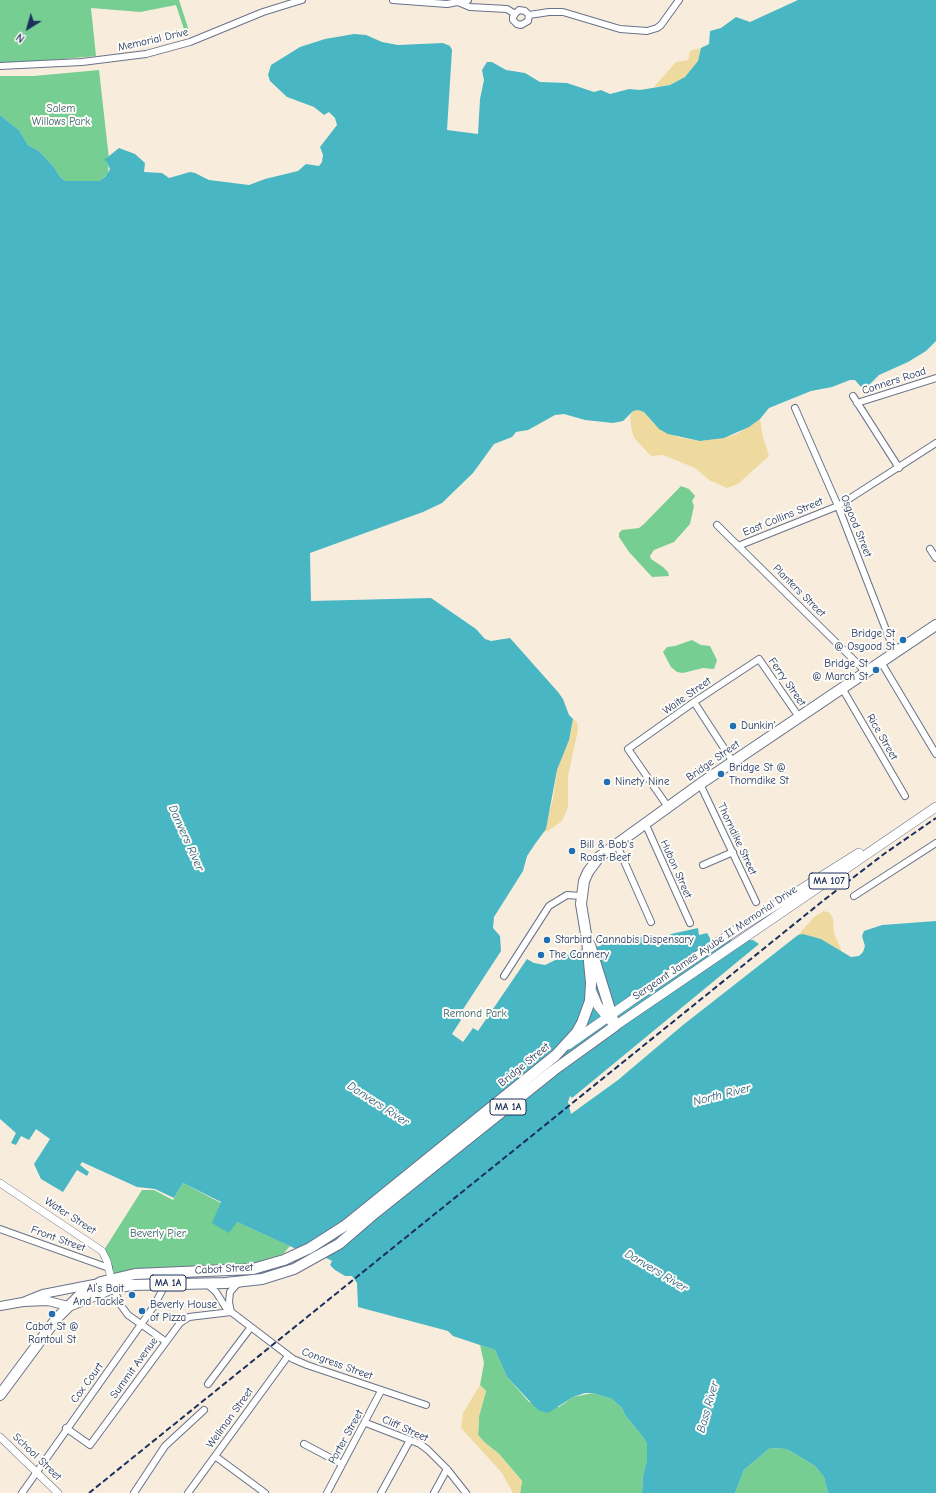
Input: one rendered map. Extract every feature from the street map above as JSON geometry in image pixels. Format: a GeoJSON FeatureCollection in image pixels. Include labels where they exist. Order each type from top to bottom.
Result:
{"type":"FeatureCollection","features":[{"type":"Feature","properties":{"kind":"highway","name":"Bridge Street"},"geometry":{"type":"LineString","coordinates":[[399,1188],[562,1050],[571,1040],[582,1023],[592,992],[587,940],[581,912],[581,896],[584,881],[593,864],[616,843],[700,784],[936,625]]}},
{"type":"Feature","properties":{"kind":"highway","name":"Bridge Street"},"geometry":{"type":"LineString","coordinates":[[399,1188],[554,1070],[615,1026],[609,1017],[595,958],[587,940]]}},
{"type":"Feature","properties":{"kind":"highway","name":"Cabot Street"},"geometry":{"type":"LineString","coordinates":[[68,1306],[112,1284],[146,1273],[239,1271],[269,1265],[297,1254],[322,1241],[399,1188]]}},
{"type":"Feature","properties":{"kind":"highway","name":"Cabot Street"},"geometry":{"type":"LineString","coordinates":[[101,1282],[112,1284],[238,1283],[272,1276],[294,1269],[335,1248],[399,1188]]}},
{"type":"Feature","properties":{"kind":"highway","name":"MA 1A"},"geometry":{"type":"LineString","coordinates":[[0,1395],[51,1324],[77,1296],[101,1282]]}},
{"type":"Feature","properties":{"kind":"main road","name":"Sergeant James Ayube II Memorial Drive"},"geometry":{"type":"LineString","coordinates":[[562,1050],[744,926],[936,807]]}},
{"type":"Feature","properties":{"kind":"main road","name":"Sergeant James Ayube II Memorial Drive"},"geometry":{"type":"LineString","coordinates":[[615,1026],[750,935],[907,825]]}},
{"type":"Feature","properties":{"kind":"main road","name":"Bridge Street"},"geometry":{"type":"LineString","coordinates":[[592,992],[598,1006],[609,1017]]}},
{"type":"Feature","properties":{"kind":"main road","name":"Cabot Street"},"geometry":{"type":"LineString","coordinates":[[23,1302],[43,1294],[101,1282]]}},
{"type":"Feature","properties":{"kind":"main road","name":"Cabot Street"},"geometry":{"type":"LineString","coordinates":[[0,1306],[23,1302],[48,1301],[68,1306]]}},
{"type":"Feature","properties":{"kind":"street","name":"Memorial Drive"},"geometry":{"type":"LineString","coordinates":[[0,66],[82,62],[146,54],[197,40],[263,12],[302,0]]}},
{"type":"Feature","properties":{"kind":"street"},"geometry":{"type":"LineString","coordinates":[[393,0],[436,4],[468,0]]}},
{"type":"Feature","properties":{"kind":"street"},"geometry":{"type":"LineString","coordinates":[[529,16],[549,12],[563,12],[620,29],[647,31],[661,25],[679,0]]}},
{"type":"Feature","properties":{"kind":"street"},"geometry":{"type":"LineString","coordinates":[[458,2],[470,7],[507,9],[515,14]]}},
{"type":"Feature","properties":{"kind":"street"},"geometry":{"type":"LineString","coordinates":[[522,10],[529,16],[528,21],[521,25],[513,20],[515,14],[522,10]]}},
{"type":"Feature","properties":{"kind":"street","name":"Conners Road"},"geometry":{"type":"LineString","coordinates":[[857,403],[936,378]]}},
{"type":"Feature","properties":{"kind":"street","name":"Conners Road"},"geometry":{"type":"LineString","coordinates":[[853,396],[899,468]]}},
{"type":"Feature","properties":{"kind":"street","name":"Osgood Street"},"geometry":{"type":"LineString","coordinates":[[795,408],[838,506],[895,652]]}},
{"type":"Feature","properties":{"kind":"street","name":"East Collins Street"},"geometry":{"type":"LineString","coordinates":[[738,546],[838,506],[936,443]]}},
{"type":"Feature","properties":{"kind":"street","name":"Planters Street"},"geometry":{"type":"LineString","coordinates":[[717,525],[866,672]]}},
{"type":"Feature","properties":{"kind":"street"},"geometry":{"type":"LineString","coordinates":[[930,548],[936,558]]}},
{"type":"Feature","properties":{"kind":"street","name":"Waite Street"},"geometry":{"type":"LineString","coordinates":[[668,807],[628,749],[758,659]]}},
{"type":"Feature","properties":{"kind":"street","name":"Ferry Street"},"geometry":{"type":"LineString","coordinates":[[758,659],[799,717]]}},
{"type":"Feature","properties":{"kind":"street"},"geometry":{"type":"LineString","coordinates":[[881,662],[936,754]]}},
{"type":"Feature","properties":{"kind":"street","name":"Rice Street"},"geometry":{"type":"LineString","coordinates":[[842,688],[905,796]]}},
{"type":"Feature","properties":{"kind":"street"},"geometry":{"type":"LineString","coordinates":[[694,702],[733,762]]}},
{"type":"Feature","properties":{"kind":"street","name":"Thorndike Street"},"geometry":{"type":"LineString","coordinates":[[700,784],[756,902]]}},
{"type":"Feature","properties":{"kind":"street","name":"Hubon Street"},"geometry":{"type":"LineString","coordinates":[[645,823],[690,923]]}},
{"type":"Feature","properties":{"kind":"street"},"geometry":{"type":"LineString","coordinates":[[616,843],[651,922]]}},
{"type":"Feature","properties":{"kind":"street"},"geometry":{"type":"LineString","coordinates":[[854,896],[936,843]]}},
{"type":"Feature","properties":{"kind":"street"},"geometry":{"type":"LineString","coordinates":[[702,865],[733,852]]}},
{"type":"Feature","properties":{"kind":"street"},"geometry":{"type":"LineString","coordinates":[[504,976],[549,906],[567,895],[581,896]]}},
{"type":"Feature","properties":{"kind":"street","name":"Water Street"},"geometry":{"type":"LineString","coordinates":[[0,1183],[102,1251],[109,1268],[112,1284]]}},
{"type":"Feature","properties":{"kind":"street","name":"Front Street"},"geometry":{"type":"LineString","coordinates":[[0,1229],[109,1268]]}},
{"type":"Feature","properties":{"kind":"street","name":"Cox Court"},"geometry":{"type":"LineString","coordinates":[[22,1493],[37,1473],[66,1428],[140,1325],[166,1283]]}},
{"type":"Feature","properties":{"kind":"street","name":"Congress Street"},"geometry":{"type":"LineString","coordinates":[[206,1283],[216,1292],[222,1303],[231,1312],[288,1356],[307,1365],[426,1405]]}},
{"type":"Feature","properties":{"kind":"street"},"geometry":{"type":"LineString","coordinates":[[231,1312],[229,1302],[230,1292],[238,1283]]}},
{"type":"Feature","properties":{"kind":"street"},"geometry":{"type":"LineString","coordinates":[[112,1284],[123,1310],[140,1325],[166,1341]]}},
{"type":"Feature","properties":{"kind":"street","name":"Summit Avenue"},"geometry":{"type":"LineString","coordinates":[[66,1428],[90,1445],[180,1323],[189,1317],[231,1312]]}},
{"type":"Feature","properties":{"kind":"street"},"geometry":{"type":"LineString","coordinates":[[208,1384],[251,1328]]}},
{"type":"Feature","properties":{"kind":"street","name":"Wellman Street"},"geometry":{"type":"LineString","coordinates":[[188,1493],[288,1356]]}},
{"type":"Feature","properties":{"kind":"street","name":"Porter Street"},"geometry":{"type":"LineString","coordinates":[[327,1493],[366,1423],[381,1391]]}},
{"type":"Feature","properties":{"kind":"street"},"geometry":{"type":"LineString","coordinates":[[134,1493],[164,1446],[204,1410]]}},
{"type":"Feature","properties":{"kind":"street","name":"Cliff Street"},"geometry":{"type":"LineString","coordinates":[[366,1423],[410,1440],[428,1450],[447,1469],[466,1493]]}},
{"type":"Feature","properties":{"kind":"street","name":"School Street"},"geometry":{"type":"LineString","coordinates":[[0,1437],[58,1493]]}},
{"type":"Feature","properties":{"kind":"street"},"geometry":{"type":"LineString","coordinates":[[381,1493],[410,1440]]}},
{"type":"Feature","properties":{"kind":"street"},"geometry":{"type":"LineString","coordinates":[[304,1444],[342,1464]]}},
{"type":"Feature","properties":{"kind":"street"},"geometry":{"type":"LineString","coordinates":[[215,1456],[265,1493]]}},
{"type":"Feature","properties":{"kind":"street"},"geometry":{"type":"LineString","coordinates":[[434,1493],[447,1469]]}},
{"type":"Feature","properties":{"kind":"green space"},"geometry":{"type":"Polygon","coordinates":[[[0,0],[179,0],[190,34],[186,35],[176,5],[140,12],[91,8],[96,56],[21,63],[0,62],[0,0]]]}},
{"type":"Feature","properties":{"kind":"green space","name":"Salem Willows Park"},"geometry":{"type":"Polygon","coordinates":[[[99,70],[109,159],[108,174],[99,181],[66,181],[61,178],[54,167],[39,151],[28,145],[19,130],[0,115],[0,76],[34,76],[99,70]]]}},
{"type":"Feature","properties":{"kind":"green space"},"geometry":{"type":"Polygon","coordinates":[[[681,486],[689,489],[695,496],[692,501],[694,506],[690,524],[674,542],[654,550],[650,556],[651,559],[663,567],[668,572],[669,576],[652,577],[629,552],[619,537],[619,533],[622,530],[639,528],[681,486]]]}},
{"type":"Feature","properties":{"kind":"green space"},"geometry":{"type":"Polygon","coordinates":[[[692,640],[701,645],[710,646],[717,660],[714,669],[703,668],[683,673],[677,672],[671,667],[663,652],[667,647],[692,640]]]}},
{"type":"Feature","properties":{"kind":"green space","name":"Beverly Pier"},"geometry":{"type":"Polygon","coordinates":[[[183,1183],[221,1203],[213,1223],[237,1222],[290,1246],[283,1254],[241,1267],[114,1273],[104,1250],[142,1190],[154,1190],[173,1200],[183,1183]]]}},
{"type":"Feature","properties":{"kind":"green space"},"geometry":{"type":"Polygon","coordinates":[[[480,1345],[495,1350],[507,1377],[529,1402],[559,1407],[573,1397],[593,1393],[612,1399],[622,1408],[625,1415],[647,1444],[647,1460],[643,1476],[642,1493],[520,1493],[522,1481],[499,1454],[478,1435],[479,1416],[486,1391],[480,1385],[484,1363],[480,1345]]]}},
{"type":"Feature","properties":{"kind":"green space"},"geometry":{"type":"Polygon","coordinates":[[[770,1448],[787,1449],[815,1466],[824,1477],[828,1493],[735,1493],[744,1470],[770,1448]]]}},
{"type":"Feature","properties":{"kind":"sand"},"geometry":{"type":"Polygon","coordinates":[[[701,48],[698,61],[685,77],[670,85],[654,87],[676,62],[688,60],[690,51],[701,48]]]}},
{"type":"Feature","properties":{"kind":"sand"},"geometry":{"type":"Polygon","coordinates":[[[638,410],[644,412],[654,424],[677,437],[700,441],[724,438],[737,434],[760,419],[763,437],[769,456],[738,484],[727,488],[709,480],[695,468],[663,455],[652,456],[649,454],[635,439],[632,432],[630,416],[633,411],[638,410]]]}},
{"type":"Feature","properties":{"kind":"sand"},"geometry":{"type":"Polygon","coordinates":[[[573,719],[577,722],[578,730],[568,776],[568,807],[562,821],[548,831],[544,832],[553,799],[557,770],[569,740],[573,719]]]}},
{"type":"Feature","properties":{"kind":"sand"},"geometry":{"type":"Polygon","coordinates":[[[824,911],[830,913],[833,919],[834,933],[842,952],[821,939],[803,934],[798,935],[814,917],[824,911]]]}},
{"type":"Feature","properties":{"kind":"sand"},"geometry":{"type":"Polygon","coordinates":[[[480,1385],[486,1391],[479,1416],[478,1435],[499,1454],[522,1481],[520,1493],[513,1493],[502,1473],[461,1428],[463,1413],[480,1385]]]}},
{"type":"Feature","properties":{"kind":"water"},"geometry":{"type":"Polygon","coordinates":[[[798,0],[936,0],[936,341],[926,351],[908,362],[879,375],[866,388],[861,387],[855,380],[850,380],[832,387],[811,391],[769,408],[760,419],[749,427],[724,438],[700,441],[668,434],[659,429],[644,412],[638,410],[633,411],[623,421],[613,423],[585,420],[564,414],[555,415],[528,430],[516,432],[512,437],[494,444],[473,473],[442,503],[423,512],[310,553],[311,601],[431,598],[476,629],[485,639],[491,641],[510,638],[558,692],[563,699],[569,715],[573,719],[569,740],[557,770],[546,829],[527,856],[523,871],[494,917],[493,928],[500,936],[501,951],[458,1017],[461,1020],[452,1034],[463,1042],[473,1028],[478,1031],[527,959],[534,963],[545,965],[574,951],[600,946],[606,942],[623,942],[634,935],[639,937],[667,937],[671,934],[698,928],[699,935],[707,933],[711,940],[753,940],[759,944],[572,1098],[570,1096],[568,1102],[571,1114],[618,1080],[683,1025],[798,935],[803,934],[821,939],[851,957],[859,956],[863,952],[865,946],[862,936],[864,931],[882,925],[936,921],[936,1493],[828,1493],[824,1477],[815,1466],[787,1449],[770,1448],[744,1470],[735,1493],[642,1493],[643,1476],[647,1460],[647,1444],[625,1415],[622,1408],[612,1399],[593,1393],[585,1393],[573,1397],[548,1413],[538,1410],[507,1377],[495,1350],[453,1336],[448,1331],[358,1307],[357,1283],[352,1276],[345,1276],[335,1270],[330,1265],[332,1261],[317,1253],[294,1248],[237,1222],[229,1233],[212,1223],[221,1202],[183,1183],[174,1198],[155,1189],[137,1187],[82,1162],[80,1165],[89,1172],[87,1176],[77,1170],[63,1192],[41,1179],[34,1164],[50,1139],[36,1129],[29,1140],[21,1136],[16,1145],[11,1143],[16,1133],[0,1119],[0,115],[19,130],[28,145],[39,151],[54,167],[61,178],[66,181],[99,181],[106,176],[110,169],[107,162],[104,160],[119,148],[135,154],[145,163],[144,172],[162,173],[169,178],[190,172],[209,180],[249,185],[265,179],[298,171],[306,164],[319,166],[322,162],[323,155],[320,147],[337,125],[335,118],[329,112],[324,115],[314,107],[287,97],[270,81],[268,75],[271,65],[300,47],[325,39],[354,34],[366,35],[382,42],[398,45],[443,43],[450,46],[452,50],[447,130],[478,134],[480,99],[484,80],[482,70],[487,62],[492,62],[506,70],[525,73],[540,82],[567,83],[594,92],[601,90],[610,94],[629,89],[640,90],[670,85],[685,77],[698,61],[701,48],[709,44],[710,31],[721,28],[736,17],[750,22],[798,0]]]}},
{"type":"Feature","properties":{"kind":"railway"},"geometry":{"type":"LineString","coordinates":[[89,1493],[824,900],[884,854],[936,818]]}},
{"type":"Feature","properties":{"kind":"place","name":"Bridge St @ Osgood St"},"geometry":{"type":"Point","coordinates":[903,640]}},
{"type":"Feature","properties":{"kind":"place","name":"Bridge St @ March St"},"geometry":{"type":"Point","coordinates":[876,670]}},
{"type":"Feature","properties":{"kind":"place","name":"Dunkin'"},"geometry":{"type":"Point","coordinates":[733,726]}},
{"type":"Feature","properties":{"kind":"place","name":"Bridge St @ Thorndike St"},"geometry":{"type":"Point","coordinates":[721,774]}},
{"type":"Feature","properties":{"kind":"place","name":"Ninety Nine"},"geometry":{"type":"Point","coordinates":[607,782]}},
{"type":"Feature","properties":{"kind":"place","name":"Bill & Bob's Roast Beef"},"geometry":{"type":"Point","coordinates":[572,851]}},
{"type":"Feature","properties":{"kind":"place","name":"Starbird Cannabis Dispensary"},"geometry":{"type":"Point","coordinates":[547,940]}},
{"type":"Feature","properties":{"kind":"place","name":"The Cannery"},"geometry":{"type":"Point","coordinates":[541,955]}},
{"type":"Feature","properties":{"kind":"place","name":"Al’s Bait And Tackle"},"geometry":{"type":"Point","coordinates":[132,1295]}},
{"type":"Feature","properties":{"kind":"place","name":"Beverly House of Pizza"},"geometry":{"type":"Point","coordinates":[142,1311]}},
{"type":"Feature","properties":{"kind":"place","name":"Cabot St @ Rantoul St"},"geometry":{"type":"Point","coordinates":[52,1314]}},
{"type":"Feature","properties":{"kind":"water label","name":"Danvers River"},"geometry":{"type":"Point","coordinates":[186,838]}},
{"type":"Feature","properties":{"kind":"water label","name":"North River"},"geometry":{"type":"Point","coordinates":[722,1095]}},
{"type":"Feature","properties":{"kind":"water label","name":"Danvers River"},"geometry":{"type":"Point","coordinates":[378,1104]}},
{"type":"Feature","properties":{"kind":"water label","name":"Danvers River"},"geometry":{"type":"Point","coordinates":[656,1271]}},
{"type":"Feature","properties":{"kind":"water label","name":"Bass River"},"geometry":{"type":"Point","coordinates":[708,1407]}},
{"type":"Feature","properties":{"kind":"park label","name":"Remond Park"},"geometry":{"type":"Point","coordinates":[475,1014]}}]}
